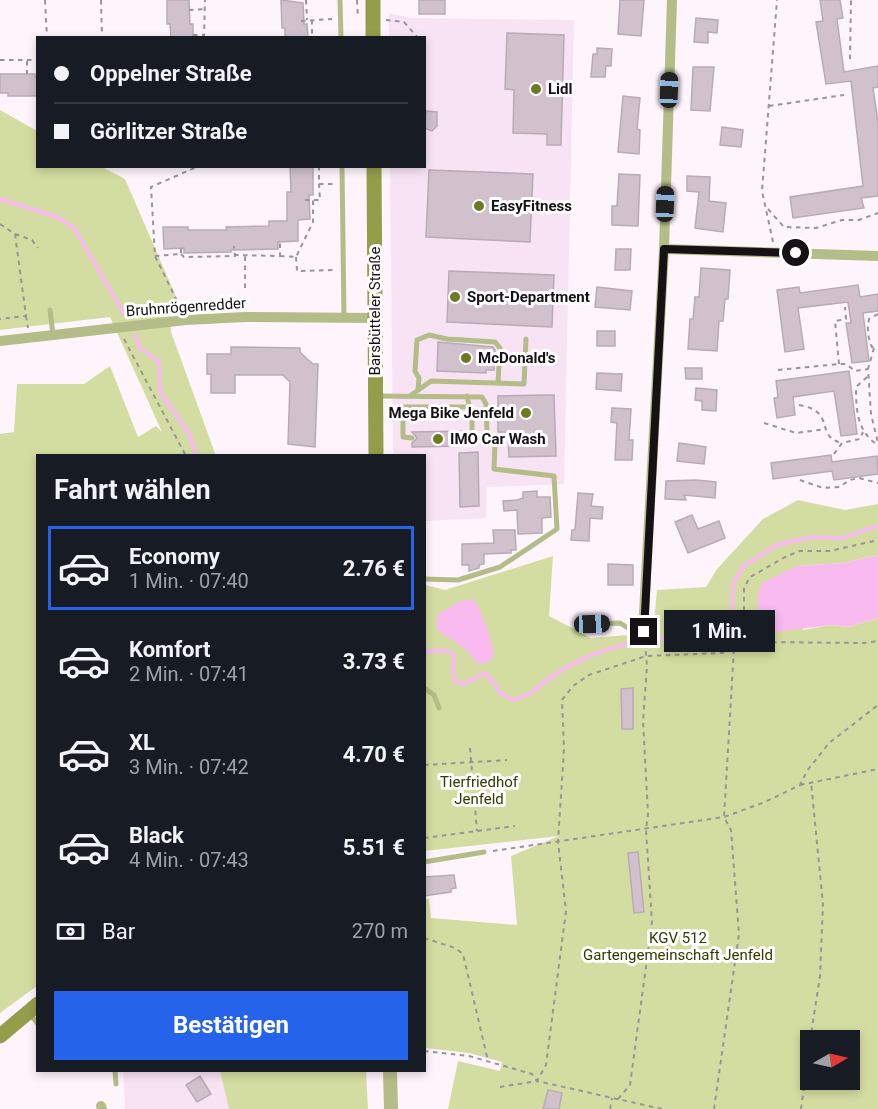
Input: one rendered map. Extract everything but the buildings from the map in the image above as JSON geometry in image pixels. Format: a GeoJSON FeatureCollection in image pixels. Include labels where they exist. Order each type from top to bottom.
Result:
{"type":"FeatureCollection","features":[{"type":"Feature","properties":{"kind":"main road"},"geometry":{"type":"LineString","coordinates":[[372,36],[365,19],[373,0]]}},
{"type":"Feature","properties":{"kind":"main road","name":"Barsbütteler Straße"},"geometry":{"type":"LineString","coordinates":[[374,168],[376,454]]}},
{"type":"Feature","properties":{"kind":"main road"},"geometry":{"type":"LineString","coordinates":[[2,1033],[34,1013]]}},
{"type":"Feature","properties":{"kind":"street"},"geometry":{"type":"LineString","coordinates":[[644,632],[664,249],[672,0]]}},
{"type":"Feature","properties":{"kind":"street"},"geometry":{"type":"LineString","coordinates":[[664,249],[878,256]]}},
{"type":"Feature","properties":{"kind":"street","name":"Bruhnrögenredder"},"geometry":{"type":"LineString","coordinates":[[0,341],[186,320],[245,317],[374,318]]}},
{"type":"Feature","properties":{"kind":"street"},"geometry":{"type":"LineString","coordinates":[[390,1072],[391,1109]]}},
{"type":"Feature","properties":{"kind":"lane"},"geometry":{"type":"LineString","coordinates":[[340,0],[341,36]]}},
{"type":"Feature","properties":{"kind":"lane"},"geometry":{"type":"LineString","coordinates":[[342,168],[344,318]]}},
{"type":"Feature","properties":{"kind":"lane"},"geometry":{"type":"LineString","coordinates":[[50,310],[53,335]]}},
{"type":"Feature","properties":{"kind":"lane"},"geometry":{"type":"LineString","coordinates":[[418,390],[419,378],[415,371],[415,347],[417,340],[429,335],[447,339],[495,342],[500,348],[498,383]]}},
{"type":"Feature","properties":{"kind":"lane"},"geometry":{"type":"LineString","coordinates":[[410,396],[431,381],[524,384],[526,339]]}},
{"type":"Feature","properties":{"kind":"lane"},"geometry":{"type":"LineString","coordinates":[[375,396],[482,397],[486,404],[487,431]]}},
{"type":"Feature","properties":{"kind":"lane"},"geometry":{"type":"LineString","coordinates":[[464,437],[472,435],[472,418],[467,396]]}},
{"type":"Feature","properties":{"kind":"lane"},"geometry":{"type":"LineString","coordinates":[[412,438],[403,437],[403,407],[468,407]]}},
{"type":"Feature","properties":{"kind":"lane"},"geometry":{"type":"LineString","coordinates":[[426,579],[458,580],[500,567],[557,529],[554,476],[494,469],[495,443]]}},
{"type":"Feature","properties":{"kind":"lane"},"geometry":{"type":"LineString","coordinates":[[592,624],[620,623],[631,630],[644,632]]}},
{"type":"Feature","properties":{"kind":"lane"},"geometry":{"type":"LineString","coordinates":[[426,689],[434,695],[439,708]]}},
{"type":"Feature","properties":{"kind":"lane"},"geometry":{"type":"LineString","coordinates":[[426,862],[484,852]]}},
{"type":"Feature","properties":{"kind":"lane"},"geometry":{"type":"LineString","coordinates":[[115,1072],[116,1084]]}},
{"type":"Feature","properties":{"kind":"path"},"geometry":{"type":"LineString","coordinates":[[45,0],[47,36]]}},
{"type":"Feature","properties":{"kind":"path"},"geometry":{"type":"LineString","coordinates":[[101,0],[102,36]]}},
{"type":"Feature","properties":{"kind":"path"},"geometry":{"type":"LineString","coordinates":[[193,35],[204,36],[205,0]]}},
{"type":"Feature","properties":{"kind":"path"},"geometry":{"type":"LineString","coordinates":[[306,0],[307,20]]}},
{"type":"Feature","properties":{"kind":"path"},"geometry":{"type":"LineString","coordinates":[[357,0],[365,19],[404,22],[416,36]]}},
{"type":"Feature","properties":{"kind":"path"},"geometry":{"type":"LineString","coordinates":[[775,253],[762,190],[777,0]]}},
{"type":"Feature","properties":{"kind":"path"},"geometry":{"type":"LineString","coordinates":[[850,59],[851,0]]}},
{"type":"Feature","properties":{"kind":"path"},"geometry":{"type":"LineString","coordinates":[[189,10],[206,9]]}},
{"type":"Feature","properties":{"kind":"path"},"geometry":{"type":"LineString","coordinates":[[301,21],[341,19]]}},
{"type":"Feature","properties":{"kind":"path"},"geometry":{"type":"LineString","coordinates":[[312,20],[312,36]]}},
{"type":"Feature","properties":{"kind":"path"},"geometry":{"type":"LineString","coordinates":[[0,61],[36,60]]}},
{"type":"Feature","properties":{"kind":"path"},"geometry":{"type":"LineString","coordinates":[[27,61],[27,74]]}},
{"type":"Feature","properties":{"kind":"path"},"geometry":{"type":"LineString","coordinates":[[769,106],[844,95]]}},
{"type":"Feature","properties":{"kind":"path"},"geometry":{"type":"LineString","coordinates":[[186,320],[155,256],[152,187],[195,168]]}},
{"type":"Feature","properties":{"kind":"path"},"geometry":{"type":"LineString","coordinates":[[305,200],[320,200],[319,168]]}},
{"type":"Feature","properties":{"kind":"path"},"geometry":{"type":"LineString","coordinates":[[320,184],[343,184]]}},
{"type":"Feature","properties":{"kind":"path"},"geometry":{"type":"LineString","coordinates":[[313,200],[313,222],[296,257],[297,271],[344,270]]}},
{"type":"Feature","properties":{"kind":"path"},"geometry":{"type":"LineString","coordinates":[[766,207],[784,227],[816,228],[842,220],[859,220],[878,213]]}},
{"type":"Feature","properties":{"kind":"path"},"geometry":{"type":"LineString","coordinates":[[0,224],[15,234],[32,240],[38,248]]}},
{"type":"Feature","properties":{"kind":"path"},"geometry":{"type":"LineString","coordinates":[[0,319],[26,316],[15,234]]}},
{"type":"Feature","properties":{"kind":"path"},"geometry":{"type":"LineString","coordinates":[[280,242],[280,256]]}},
{"type":"Feature","properties":{"kind":"path"},"geometry":{"type":"LineString","coordinates":[[181,246],[181,254]]}},
{"type":"Feature","properties":{"kind":"path"},"geometry":{"type":"LineString","coordinates":[[234,246],[234,255]]}},
{"type":"Feature","properties":{"kind":"path"},"geometry":{"type":"LineString","coordinates":[[155,256],[181,254],[184,257],[234,255],[296,257]]}},
{"type":"Feature","properties":{"kind":"path"},"geometry":{"type":"LineString","coordinates":[[244,288],[245,255]]}},
{"type":"Feature","properties":{"kind":"path"},"geometry":{"type":"LineString","coordinates":[[839,364],[835,321],[846,319],[845,307]]}},
{"type":"Feature","properties":{"kind":"path"},"geometry":{"type":"LineString","coordinates":[[878,314],[869,319],[868,326],[868,338],[876,349],[868,369],[868,376],[871,414],[878,444]]}},
{"type":"Feature","properties":{"kind":"path"},"geometry":{"type":"LineString","coordinates":[[118,327],[185,454]]}},
{"type":"Feature","properties":{"kind":"path"},"geometry":{"type":"LineString","coordinates":[[778,370],[839,364],[846,364],[855,371],[868,369]]}},
{"type":"Feature","properties":{"kind":"path"},"geometry":{"type":"LineString","coordinates":[[868,376],[856,387],[858,417],[863,432],[878,444]]}},
{"type":"Feature","properties":{"kind":"path"},"geometry":{"type":"LineString","coordinates":[[799,405],[812,408],[822,415],[828,437],[833,441],[842,443],[860,439],[863,432]]}},
{"type":"Feature","properties":{"kind":"path"},"geometry":{"type":"LineString","coordinates":[[764,423],[796,433],[826,429]]}},
{"type":"Feature","properties":{"kind":"path"},"geometry":{"type":"LineString","coordinates":[[834,454],[842,443]]}},
{"type":"Feature","properties":{"kind":"path"},"geometry":{"type":"LineString","coordinates":[[800,480],[823,488],[838,487],[859,478],[878,483]]}},
{"type":"Feature","properties":{"kind":"path"},"geometry":{"type":"LineString","coordinates":[[714,1109],[739,934],[731,830],[724,817],[734,648],[744,612],[744,588],[750,577],[800,551],[830,551],[878,540]]}},
{"type":"Feature","properties":{"kind":"path"},"geometry":{"type":"LineString","coordinates":[[618,1099],[630,1085],[652,922],[646,830],[648,814],[643,721],[646,656],[644,632]]}},
{"type":"Feature","properties":{"kind":"path"},"geometry":{"type":"LineString","coordinates":[[537,1081],[546,1065],[565,932],[566,911],[558,842],[564,749],[562,700],[573,686],[589,675],[646,656],[722,653],[764,642],[864,643],[878,640]]}},
{"type":"Feature","properties":{"kind":"path"},"geometry":{"type":"LineString","coordinates":[[800,785],[807,771],[829,743],[878,705]]}},
{"type":"Feature","properties":{"kind":"path"},"geometry":{"type":"LineString","coordinates":[[470,748],[477,831]]}},
{"type":"Feature","properties":{"kind":"path"},"geometry":{"type":"LineString","coordinates":[[426,765],[507,760]]}},
{"type":"Feature","properties":{"kind":"path"},"geometry":{"type":"LineString","coordinates":[[484,852],[724,817],[765,802],[800,785],[878,769]]}},
{"type":"Feature","properties":{"kind":"path"},"geometry":{"type":"LineString","coordinates":[[811,782],[823,904],[820,976],[812,1030]]}},
{"type":"Feature","properties":{"kind":"path"},"geometry":{"type":"LineString","coordinates":[[426,838],[515,826]]}},
{"type":"Feature","properties":{"kind":"path"},"geometry":{"type":"LineString","coordinates":[[426,939],[454,948],[463,954],[488,1061]]}},
{"type":"Feature","properties":{"kind":"path"},"geometry":{"type":"LineString","coordinates":[[426,1051],[469,1056],[488,1061],[532,1074],[537,1081]]}},
{"type":"Feature","properties":{"kind":"path"},"geometry":{"type":"LineString","coordinates":[[500,1087],[537,1081],[662,1109]]}},
{"type":"Feature","properties":{"kind":"path"},"geometry":{"type":"LineString","coordinates":[[801,1109],[804,1090]]}},
{"type":"Feature","properties":{"kind":"path"},"geometry":{"type":"LineString","coordinates":[[610,1109],[612,1098]]}},
{"type":"Feature","properties":{"kind":"shaded area"},"geometry":{"type":"Polygon","coordinates":[[[389,13],[410,18],[574,20],[564,484],[487,487],[486,518],[426,521],[426,454],[393,454],[390,168],[426,168],[426,36],[389,36],[389,13]]]}},
{"type":"Feature","properties":{"kind":"shaded area"},"geometry":{"type":"Polygon","coordinates":[[[878,555],[878,618],[848,627],[832,625],[768,633],[761,621],[757,603],[762,583],[797,566],[843,563],[878,555]]]}},
{"type":"Feature","properties":{"kind":"shaded area"},"geometry":{"type":"Polygon","coordinates":[[[474,599],[487,627],[493,648],[494,656],[486,664],[476,663],[463,648],[437,629],[437,615],[460,601],[474,599]]]}},
{"type":"Feature","properties":{"kind":"shaded area"},"geometry":{"type":"Polygon","coordinates":[[[123,1072],[220,1072],[229,1109],[125,1109],[123,1072]]]}},
{"type":"Feature","properties":{"kind":"green space"},"geometry":{"type":"Polygon","coordinates":[[[0,110],[36,130],[36,168],[104,168],[125,179],[181,308],[170,310],[171,332],[215,454],[36,454],[36,987],[0,1013],[0,434],[14,432],[17,384],[84,384],[110,366],[138,437],[156,426],[162,432],[110,317],[0,330],[0,110]]]}},
{"type":"Feature","properties":{"kind":"green space","name":"KGV 512 Gartengemeinschaft Jenfeld"},"geometry":{"type":"Polygon","coordinates":[[[798,500],[845,510],[878,504],[878,555],[843,563],[797,566],[803,630],[832,625],[848,627],[878,618],[878,1109],[448,1109],[458,1061],[500,1071],[502,1062],[469,1053],[426,1048],[426,899],[429,899],[431,918],[517,925],[511,856],[559,836],[426,851],[426,585],[445,590],[553,556],[549,616],[591,638],[653,633],[657,590],[706,587],[717,569],[763,519],[798,500]]]}},
{"type":"Feature","properties":{"kind":"green space"},"geometry":{"type":"Polygon","coordinates":[[[220,1072],[366,1072],[368,1109],[229,1109],[220,1072]]]}},
{"type":"Feature","properties":{"kind":"waterway"},"geometry":{"type":"LineString","coordinates":[[0,199],[57,217],[74,228],[125,315]]}},
{"type":"Feature","properties":{"kind":"waterway"},"geometry":{"type":"LineString","coordinates":[[135,335],[139,347],[159,362],[160,392],[189,434],[196,454]]}},
{"type":"Feature","properties":{"kind":"waterway"},"geometry":{"type":"LineString","coordinates":[[649,641],[720,632],[732,615],[733,584],[743,566],[777,545],[811,537],[842,538],[878,526]]}},
{"type":"Feature","properties":{"kind":"waterway"},"geometry":{"type":"LineString","coordinates":[[426,652],[444,650],[454,654],[453,672],[456,682],[464,684],[480,675],[487,674],[500,693],[513,700],[531,693],[553,676],[582,659],[634,643]]}},
{"type":"Feature","properties":{"kind":"place","name":"Lidl"},"geometry":{"type":"Point","coordinates":[536,89]}},
{"type":"Feature","properties":{"kind":"place","name":"EasyFitness"},"geometry":{"type":"Point","coordinates":[479,206]}},
{"type":"Feature","properties":{"kind":"place","name":"Sport-Department"},"geometry":{"type":"Point","coordinates":[455,297]}},
{"type":"Feature","properties":{"kind":"place","name":"McDonald's"},"geometry":{"type":"Point","coordinates":[466,358]}},
{"type":"Feature","properties":{"kind":"place","name":"Mega Bike Jenfeld"},"geometry":{"type":"Point","coordinates":[526,413]}},
{"type":"Feature","properties":{"kind":"place","name":"IMO Car Wash"},"geometry":{"type":"Point","coordinates":[438,439]}},
{"type":"Feature","properties":{"kind":"route"},"geometry":{"type":"LineString","coordinates":[[644,632],[664,249],[796,253]]}},
{"type":"Feature","properties":{"kind":"park label","name":"Tierfriedhof Jenfeld"},"geometry":{"type":"Point","coordinates":[479,790]}}]}
